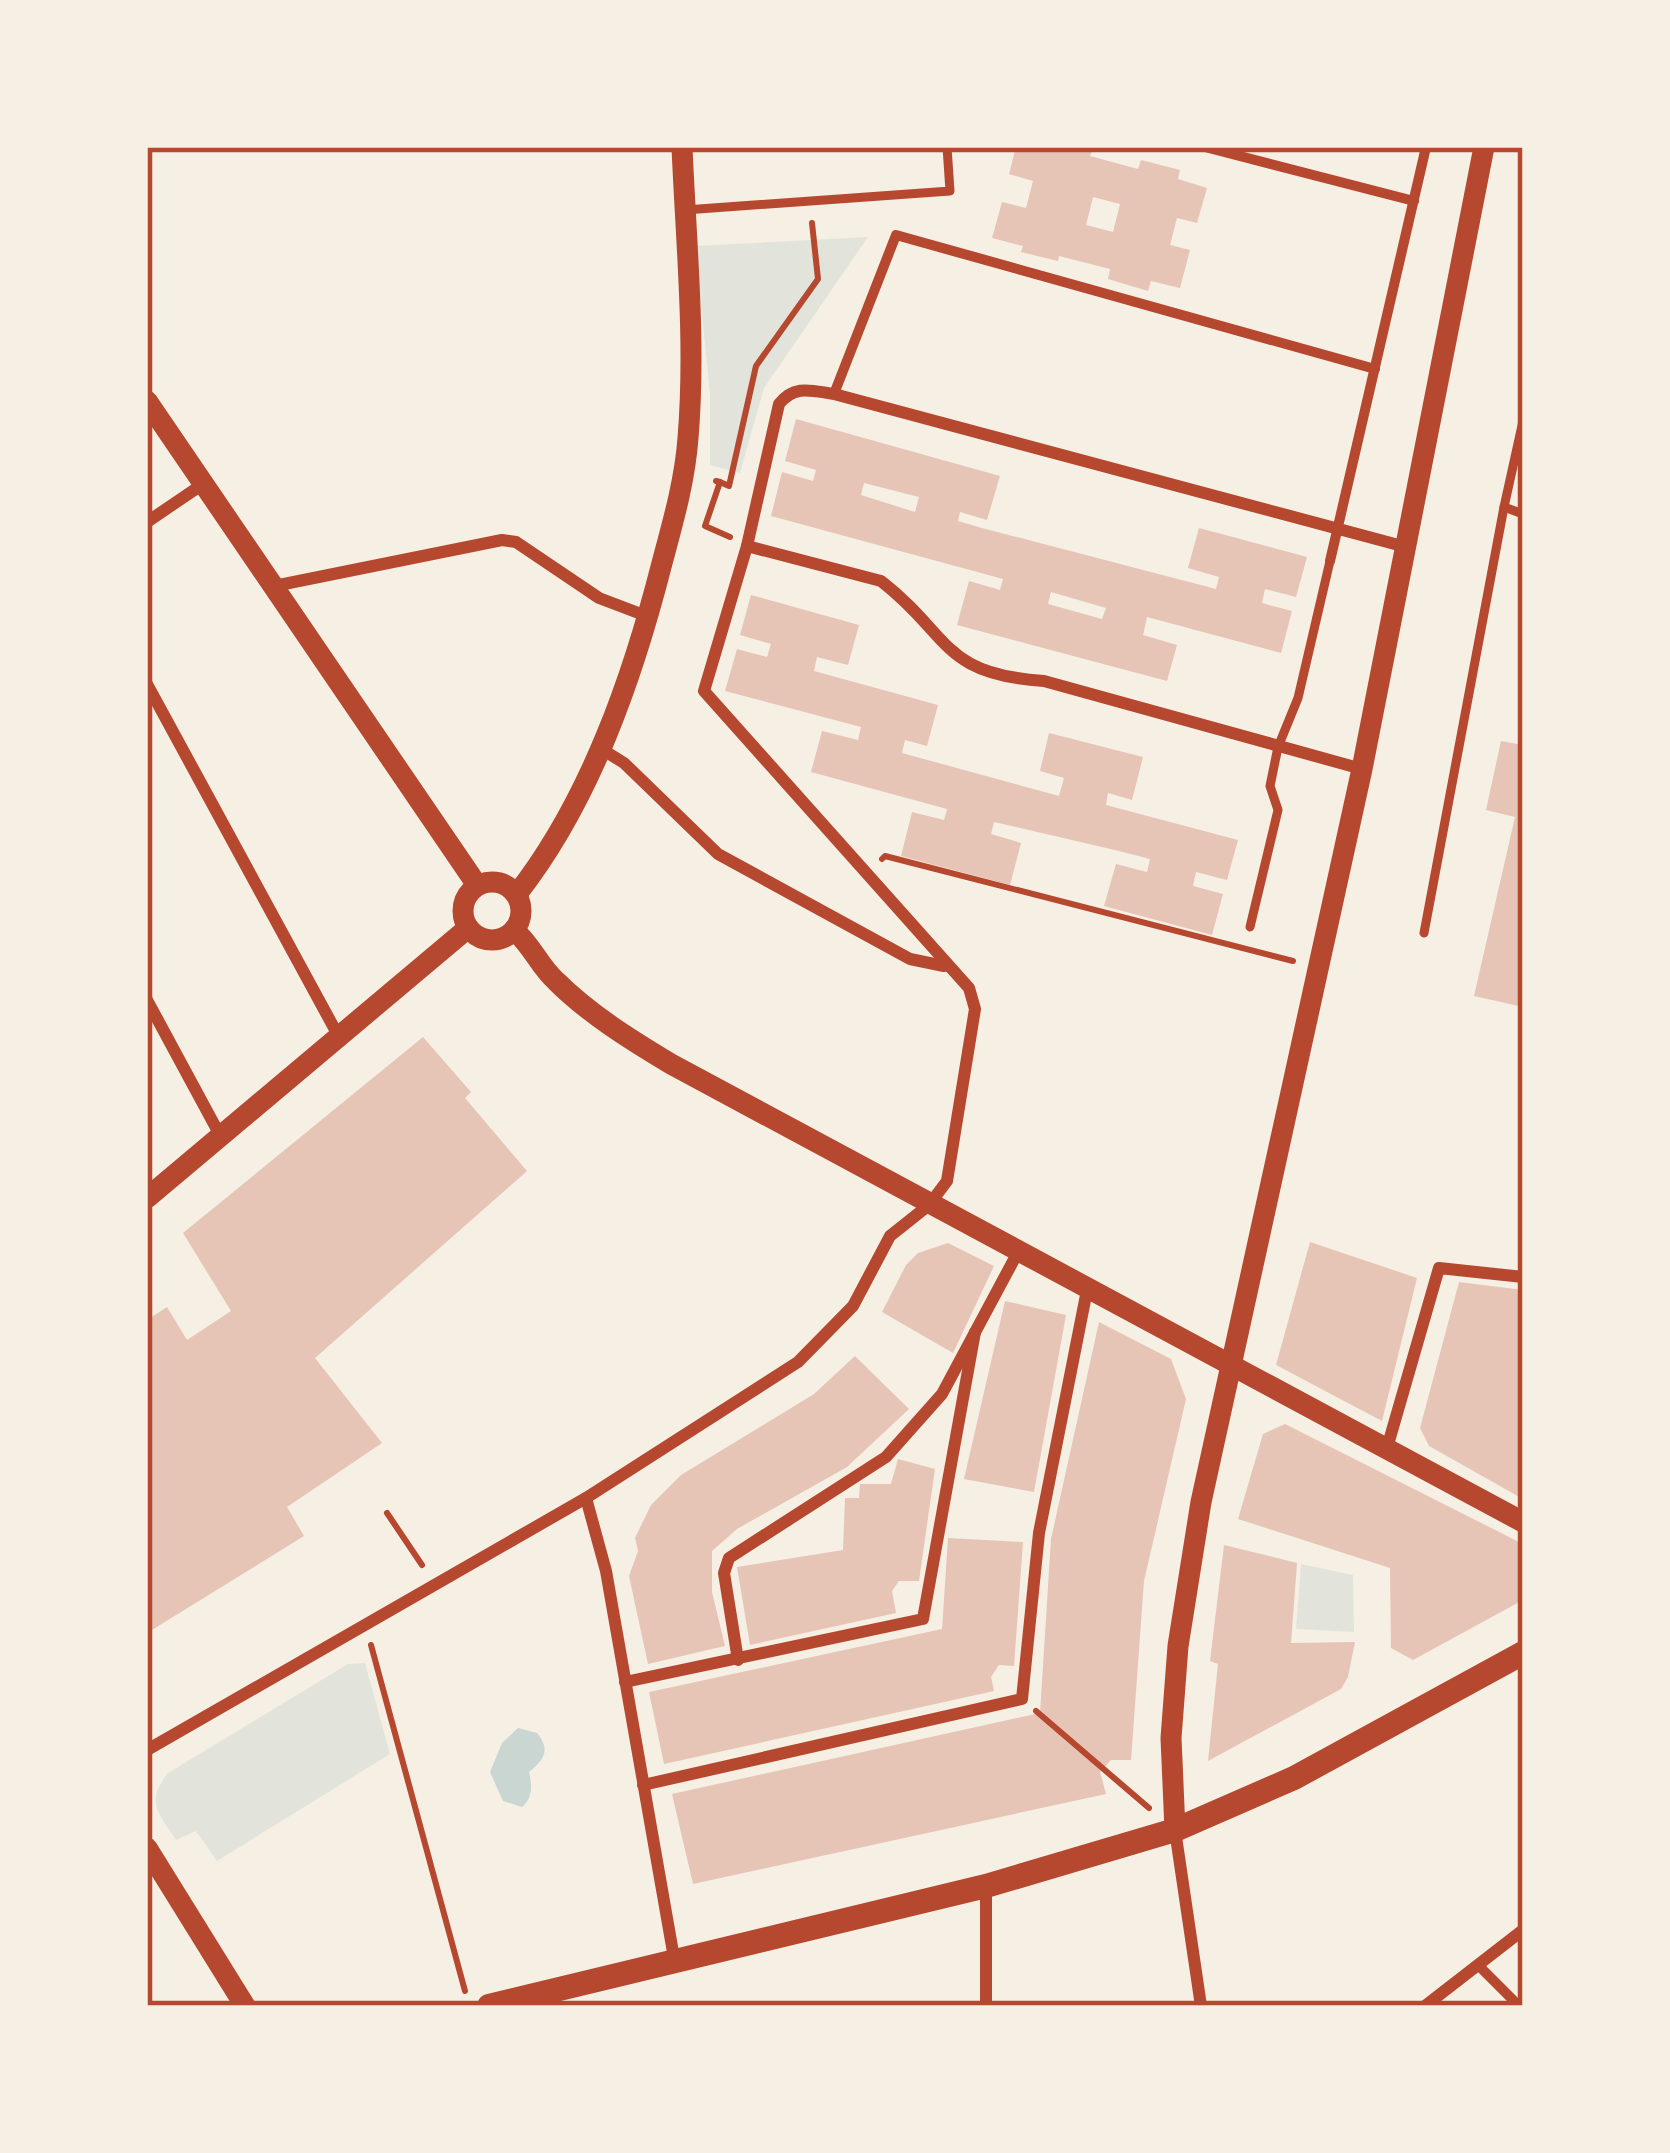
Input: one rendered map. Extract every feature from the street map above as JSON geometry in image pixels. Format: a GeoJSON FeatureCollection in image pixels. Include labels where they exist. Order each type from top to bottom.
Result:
{"type":"FeatureCollection","features":[{"type":"Feature","properties":{"kind":"main road"},"geometry":{"type":"LineString","coordinates":[[490,2006],[562,1997],[674,1958],[986,1886],[1174,1830],[1294,1778],[1523,1653]]}},
{"type":"Feature","properties":{"kind":"street"},"geometry":{"type":"LineString","coordinates":[[517,894],[553,839],[621,701],[649,616],[684,470],[691,393],[682,147]]}},
{"type":"Feature","properties":{"kind":"street"},"geometry":{"type":"LineString","coordinates":[[1205,147],[1414,201]]}},
{"type":"Feature","properties":{"kind":"street"},"geometry":{"type":"LineString","coordinates":[[1330,562],[1426,147]]}},
{"type":"Feature","properties":{"kind":"street"},"geometry":{"type":"LineString","coordinates":[[1201,2006],[1174,1830],[1171,1738],[1178,1646],[1201,1502],[1362,769],[1484,147]]}},
{"type":"Feature","properties":{"kind":"street"},"geometry":{"type":"LineString","coordinates":[[835,394],[896,235],[1375,369]]}},
{"type":"Feature","properties":{"kind":"street"},"geometry":{"type":"LineString","coordinates":[[147,1750],[586,1498],[799,1362],[853,1306],[890,1236],[929,1205],[947,1181],[975,1009],[968,988],[704,691],[747,546],[779,404],[788,393],[800,389],[835,394],[1406,547]]}},
{"type":"Feature","properties":{"kind":"street"},"geometry":{"type":"LineString","coordinates":[[147,401],[477,885]]}},
{"type":"Feature","properties":{"kind":"street"},"geometry":{"type":"LineString","coordinates":[[147,522],[203,484]]}},
{"type":"Feature","properties":{"kind":"street"},"geometry":{"type":"LineString","coordinates":[[274,586],[516,542],[599,598],[649,616]]}},
{"type":"Feature","properties":{"kind":"street"},"geometry":{"type":"LineString","coordinates":[[747,546],[881,581],[949,652],[976,670],[1044,681],[1362,769]]}},
{"type":"Feature","properties":{"kind":"street"},"geometry":{"type":"LineString","coordinates":[[147,685],[339,1038]]}},
{"type":"Feature","properties":{"kind":"street"},"geometry":{"type":"LineString","coordinates":[[600,748],[624,763],[718,854],[910,958],[945,967]]}},
{"type":"Feature","properties":{"kind":"street"},"geometry":{"type":"LineString","coordinates":[[503,883],[517,894],[522,913],[514,930],[490,941],[468,928],[463,910],[477,885],[503,883]]}},
{"type":"Feature","properties":{"kind":"street"},"geometry":{"type":"LineString","coordinates":[[147,1198],[468,928]]}},
{"type":"Feature","properties":{"kind":"street"},"geometry":{"type":"LineString","coordinates":[[514,930],[531,945],[552,978],[629,1039],[1523,1522]]}},
{"type":"Feature","properties":{"kind":"street"},"geometry":{"type":"LineString","coordinates":[[147,1000],[221,1137]]}},
{"type":"Feature","properties":{"kind":"street"},"geometry":{"type":"LineString","coordinates":[[738,1660],[724,1574],[729,1558],[886,1457],[942,1394],[1018,1252]]}},
{"type":"Feature","properties":{"kind":"street"},"geometry":{"type":"LineString","coordinates":[[1387,1448],[1439,1268],[1523,1277]]}},
{"type":"Feature","properties":{"kind":"street"},"geometry":{"type":"LineString","coordinates":[[643,1785],[1022,1699],[1039,1533],[1087,1290]]}},
{"type":"Feature","properties":{"kind":"street"},"geometry":{"type":"LineString","coordinates":[[625,1682],[923,1618],[975,1332]]}},
{"type":"Feature","properties":{"kind":"street"},"geometry":{"type":"LineString","coordinates":[[586,1498],[606,1570],[674,1958]]}},
{"type":"Feature","properties":{"kind":"street"},"geometry":{"type":"LineString","coordinates":[[150,1862],[244,2006]]}},
{"type":"Feature","properties":{"kind":"street"},"geometry":{"type":"LineString","coordinates":[[986,1886],[986,2006]]}},
{"type":"Feature","properties":{"kind":"street"},"geometry":{"type":"LineString","coordinates":[[1425,2006],[1523,1930]]}},
{"type":"Feature","properties":{"kind":"street"},"geometry":{"type":"LineString","coordinates":[[1478,1965],[1519,2006]]}},
{"type":"Feature","properties":{"kind":"lane"},"geometry":{"type":"LineString","coordinates":[[685,210],[950,191],[947,147]]}},
{"type":"Feature","properties":{"kind":"lane"},"geometry":{"type":"LineString","coordinates":[[1424,933],[1523,421]]}},
{"type":"Feature","properties":{"kind":"lane"},"geometry":{"type":"LineString","coordinates":[[1504,507],[1523,514]]}},
{"type":"Feature","properties":{"kind":"lane"},"geometry":{"type":"LineString","coordinates":[[1250,927],[1279,810],[1270,786],[1278,747],[1298,698],[1330,562]]}},
{"type":"Feature","properties":{"kind":"path"},"geometry":{"type":"LineString","coordinates":[[684,470],[729,486],[756,366],[818,279],[810,201]]}},
{"type":"Feature","properties":{"kind":"path"},"geometry":{"type":"LineString","coordinates":[[720,482],[705,526],[747,546]]}},
{"type":"Feature","properties":{"kind":"path"},"geometry":{"type":"LineString","coordinates":[[865,872],[886,856],[1319,968]]}},
{"type":"Feature","properties":{"kind":"path"},"geometry":{"type":"LineString","coordinates":[[387,1513],[422,1565]]}},
{"type":"Feature","properties":{"kind":"path"},"geometry":{"type":"LineString","coordinates":[[366,1624],[469,2006]]}},
{"type":"Feature","properties":{"kind":"path"},"geometry":{"type":"LineString","coordinates":[[1022,1699],[1174,1830]]}},
{"type":"Feature","properties":{"kind":"shaded area"},"geometry":{"type":"Polygon","coordinates":[[[868,237],[764,388],[740,473],[710,465],[710,394],[695,246],[868,237]]]}},
{"type":"Feature","properties":{"kind":"shaded area"},"geometry":{"type":"Polygon","coordinates":[[[1301,1564],[1353,1575],[1354,1632],[1296,1629],[1301,1564]]]}},
{"type":"Feature","properties":{"kind":"shaded area"},"geometry":{"type":"Polygon","coordinates":[[[365,1663],[390,1754],[217,1861],[196,1831],[176,1840],[156,1800],[168,1773],[348,1664],[365,1663]]]}},
{"type":"Feature","properties":{"kind":"shaded area"},"geometry":{"type":"Polygon","coordinates":[[[518,1728],[537,1733],[545,1750],[529,1772],[531,1791],[522,1807],[503,1801],[490,1772],[502,1743],[518,1728]]]}},
{"type":"Feature","properties":{"kind":"building"},"geometry":{"type":"Polygon","coordinates":[[[1016,147],[1089,147],[1093,148],[1090,156],[1138,169],[1141,160],[1180,170],[1178,179],[1207,188],[1197,223],[1177,218],[1170,245],[1190,250],[1180,288],[1151,281],[1148,291],[1108,279],[1110,269],[1021,252],[1023,246],[992,238],[1002,202],[1026,208],[1033,181],[1009,174],[1016,147]],[[1093,197],[1086,225],[1113,232],[1120,204],[1093,197]]]}},
{"type":"Feature","properties":{"kind":"building"},"geometry":{"type":"Polygon","coordinates":[[[796,419],[1000,476],[987,520],[960,512],[958,521],[1216,589],[1219,577],[1188,568],[1199,528],[1307,557],[1296,597],[1265,589],[1262,603],[1292,611],[1281,653],[1147,617],[1143,635],[1177,645],[1167,681],[957,625],[969,581],[1000,590],[1003,579],[771,516],[782,472],[813,481],[816,470],[785,461],[796,419]],[[864,483],[861,495],[915,512],[919,497],[864,483]],[[1051,592],[1048,604],[1102,619],[1106,608],[1051,592]]]}},
{"type":"Feature","properties":{"kind":"building"},"geometry":{"type":"Polygon","coordinates":[[[751,595],[859,625],[848,665],[817,657],[814,671],[938,705],[927,746],[905,740],[902,753],[1059,796],[1064,778],[1040,771],[1049,733],[1143,757],[1132,800],[1108,793],[1106,805],[1238,840],[1227,880],[1196,872],[1193,886],[1223,894],[1212,935],[1104,906],[1116,864],[1147,872],[1150,859],[1119,851],[994,822],[991,834],[1021,843],[1010,885],[901,856],[912,812],[944,820],[947,809],[811,772],[822,731],[858,740],[861,727],[725,691],[737,649],[767,657],[771,644],[740,635],[751,595]]]}},
{"type":"Feature","properties":{"kind":"building"},"geometry":{"type":"Polygon","coordinates":[[[1501,741],[1523,745],[1523,1007],[1474,996],[1515,817],[1486,810],[1501,741]]]}},
{"type":"Feature","properties":{"kind":"building"},"geometry":{"type":"Polygon","coordinates":[[[423,1037],[471,1092],[465,1098],[527,1171],[315,1358],[382,1443],[287,1507],[304,1536],[147,1633],[147,1320],[167,1307],[187,1340],[231,1311],[183,1233],[423,1037]]]}},
{"type":"Feature","properties":{"kind":"building"},"geometry":{"type":"Polygon","coordinates":[[[1310,1242],[1417,1278],[1382,1421],[1276,1365],[1310,1242]]]}},
{"type":"Feature","properties":{"kind":"building"},"geometry":{"type":"Polygon","coordinates":[[[948,1243],[994,1266],[953,1353],[882,1312],[906,1265],[918,1253],[948,1243]]]}},
{"type":"Feature","properties":{"kind":"building"},"geometry":{"type":"Polygon","coordinates":[[[1459,1282],[1523,1290],[1523,1499],[1429,1446],[1420,1428],[1459,1282]]]}},
{"type":"Feature","properties":{"kind":"building"},"geometry":{"type":"Polygon","coordinates":[[[1005,1301],[1066,1315],[1034,1492],[964,1479],[1005,1301]]]}},
{"type":"Feature","properties":{"kind":"building"},"geometry":{"type":"Polygon","coordinates":[[[1099,1322],[1171,1359],[1186,1399],[1144,1581],[1131,1760],[1111,1760],[1100,1772],[1106,1794],[693,1884],[672,1794],[1040,1713],[1051,1539],[1099,1322]]]}},
{"type":"Feature","properties":{"kind":"building"},"geometry":{"type":"Polygon","coordinates":[[[855,1356],[909,1409],[847,1467],[737,1529],[712,1551],[712,1592],[725,1646],[648,1664],[629,1576],[638,1551],[635,1538],[651,1505],[681,1475],[814,1394],[855,1356]]]}},
{"type":"Feature","properties":{"kind":"building"},"geometry":{"type":"Polygon","coordinates":[[[1285,1424],[1523,1544],[1523,1600],[1413,1660],[1391,1648],[1390,1568],[1238,1519],[1263,1434],[1285,1424]]]}},
{"type":"Feature","properties":{"kind":"building"},"geometry":{"type":"Polygon","coordinates":[[[898,1459],[935,1469],[919,1581],[899,1581],[892,1591],[896,1613],[750,1645],[737,1567],[843,1550],[845,1498],[859,1498],[860,1484],[891,1484],[898,1459]]]}},
{"type":"Feature","properties":{"kind":"building"},"geometry":{"type":"Polygon","coordinates":[[[948,1538],[1023,1542],[1014,1666],[999,1665],[991,1677],[994,1691],[664,1764],[649,1692],[942,1629],[948,1538]]]}},
{"type":"Feature","properties":{"kind":"building"},"geometry":{"type":"Polygon","coordinates":[[[1224,1545],[1297,1563],[1291,1643],[1355,1642],[1341,1689],[1208,1761],[1218,1664],[1210,1661],[1224,1545]]]}}]}
